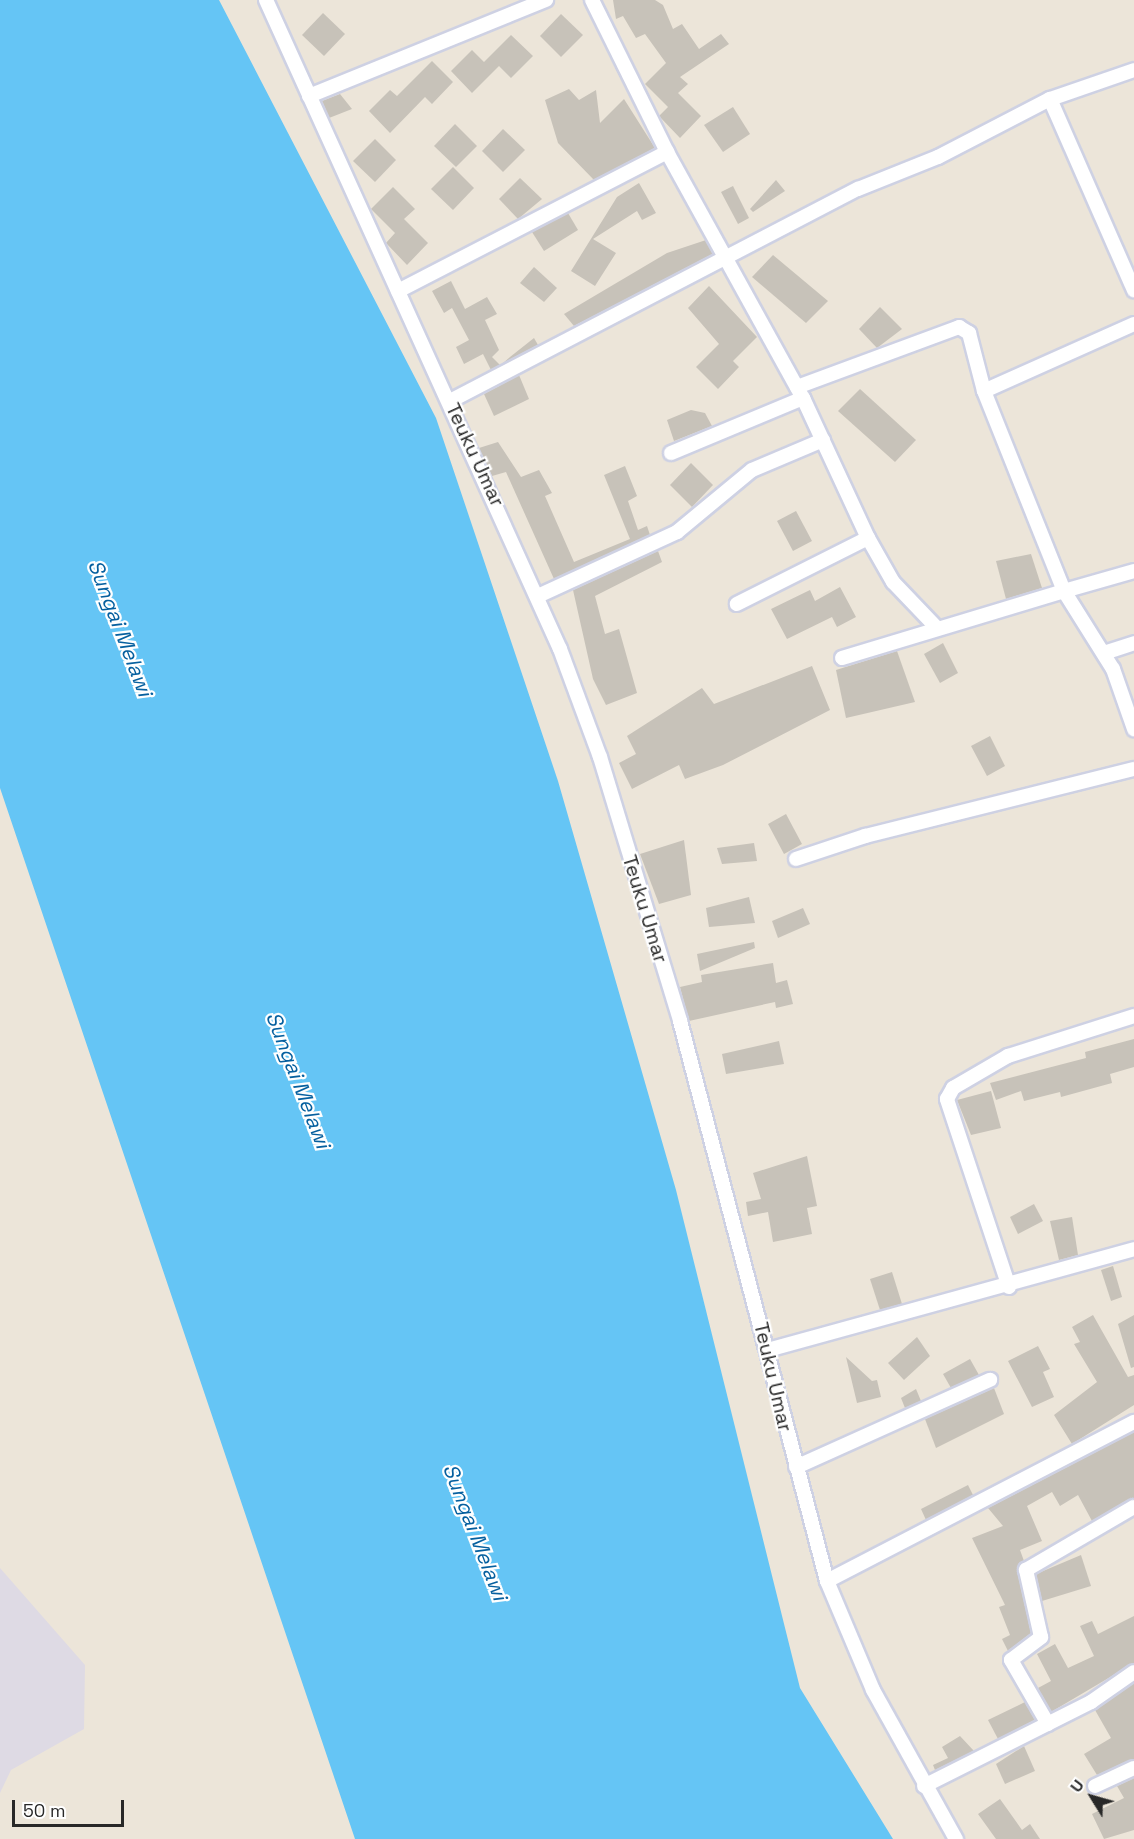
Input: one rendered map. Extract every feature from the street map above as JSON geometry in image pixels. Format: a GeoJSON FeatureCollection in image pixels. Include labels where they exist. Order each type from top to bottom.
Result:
{"type":"FeatureCollection","features":[{"type":"Feature","properties":{"kind":"street","name":"Teuku Umar"},"geometry":{"type":"LineString","coordinates":[[266,0],[538,596],[600,757],[680,1022],[827,1581],[850,1642],[924,1786],[956,1839]]}},
{"type":"Feature","properties":{"kind":"street"},"geometry":{"type":"LineString","coordinates":[[309,96],[546,0]]}},
{"type":"Feature","properties":{"kind":"street"},"geometry":{"type":"LineString","coordinates":[[592,0],[667,152],[730,260],[800,392],[868,538],[893,582],[937,628]]}},
{"type":"Feature","properties":{"kind":"street"},"geometry":{"type":"LineString","coordinates":[[450,402],[730,260],[858,189],[938,157],[1050,99],[1134,70]]}},
{"type":"Feature","properties":{"kind":"street"},"geometry":{"type":"LineString","coordinates":[[1050,99],[1134,290]]}},
{"type":"Feature","properties":{"kind":"street"},"geometry":{"type":"LineString","coordinates":[[398,291],[667,152]]}},
{"type":"Feature","properties":{"kind":"street"},"geometry":{"type":"LineString","coordinates":[[984,391],[1134,324]]}},
{"type":"Feature","properties":{"kind":"street"},"geometry":{"type":"LineString","coordinates":[[671,453],[800,392],[959,327],[969,333],[984,391],[1064,591],[1104,653],[1134,729]]}},
{"type":"Feature","properties":{"kind":"street"},"geometry":{"type":"LineString","coordinates":[[538,596],[677,532],[752,471],[823,440]]}},
{"type":"Feature","properties":{"kind":"street"},"geometry":{"type":"LineString","coordinates":[[737,604],[868,538]]}},
{"type":"Feature","properties":{"kind":"street"},"geometry":{"type":"LineString","coordinates":[[842,658],[1134,571]]}},
{"type":"Feature","properties":{"kind":"street"},"geometry":{"type":"LineString","coordinates":[[1104,653],[1134,643]]}},
{"type":"Feature","properties":{"kind":"street"},"geometry":{"type":"LineString","coordinates":[[796,859],[865,836],[1134,769]]}},
{"type":"Feature","properties":{"kind":"street"},"geometry":{"type":"LineString","coordinates":[[1009,1287],[946,1099],[954,1088],[1008,1056],[1134,1016]]}},
{"type":"Feature","properties":{"kind":"street"},"geometry":{"type":"LineString","coordinates":[[768,1350],[842,1326],[1009,1287],[1134,1249]]}},
{"type":"Feature","properties":{"kind":"street"},"geometry":{"type":"LineString","coordinates":[[796,1467],[990,1380]]}},
{"type":"Feature","properties":{"kind":"street"},"geometry":{"type":"LineString","coordinates":[[827,1581],[1134,1422]]}},
{"type":"Feature","properties":{"kind":"street"},"geometry":{"type":"LineString","coordinates":[[1048,1724],[1011,1660],[1041,1637],[1026,1570],[1134,1507]]}},
{"type":"Feature","properties":{"kind":"street"},"geometry":{"type":"LineString","coordinates":[[924,1786],[1048,1724],[1134,1672]]}},
{"type":"Feature","properties":{"kind":"street"},"geometry":{"type":"LineString","coordinates":[[1095,1786],[1134,1768]]}},
{"type":"Feature","properties":{"kind":"shaded area"},"geometry":{"type":"Polygon","coordinates":[[[0,1568],[85,1665],[84,1729],[11,1770],[0,1793],[0,1568]]]}},
{"type":"Feature","properties":{"kind":"water","name":"Sungai Melawi"},"geometry":{"type":"Polygon","coordinates":[[[0,0],[219,0],[436,418],[558,781],[676,1190],[800,1688],[893,1839],[355,1839],[0,788],[0,0]]]}},
{"type":"Feature","properties":{"kind":"building"},"geometry":{"type":"Polygon","coordinates":[[[613,0],[655,0],[663,5],[673,29],[682,24],[699,49],[721,34],[729,44],[680,77],[688,84],[678,93],[701,116],[680,138],[659,116],[668,107],[645,84],[666,63],[645,34],[636,38],[623,16],[616,19],[613,0]]]}},
{"type":"Feature","properties":{"kind":"building"},"geometry":{"type":"Polygon","coordinates":[[[323,13],[345,34],[324,56],[302,35],[323,13]]]}},
{"type":"Feature","properties":{"kind":"building"},"geometry":{"type":"Polygon","coordinates":[[[561,14],[583,35],[561,57],[540,36],[561,14]]]}},
{"type":"Feature","properties":{"kind":"building"},"geometry":{"type":"Polygon","coordinates":[[[511,35],[533,56],[511,78],[499,66],[472,93],[451,71],[472,50],[484,62],[511,35]]]}},
{"type":"Feature","properties":{"kind":"building"},"geometry":{"type":"Polygon","coordinates":[[[432,61],[453,82],[432,104],[425,97],[390,133],[369,111],[390,90],[397,96],[432,61]]]}},
{"type":"Feature","properties":{"kind":"building"},"geometry":{"type":"Polygon","coordinates":[[[569,89],[579,100],[596,90],[600,123],[624,99],[655,148],[594,180],[558,143],[545,100],[569,89]]]}},
{"type":"Feature","properties":{"kind":"building"},"geometry":{"type":"Polygon","coordinates":[[[340,94],[352,109],[329,118],[322,101],[340,94]]]}},
{"type":"Feature","properties":{"kind":"building"},"geometry":{"type":"Polygon","coordinates":[[[733,107],[750,134],[723,152],[704,125],[733,107]]]}},
{"type":"Feature","properties":{"kind":"building"},"geometry":{"type":"Polygon","coordinates":[[[455,124],[477,146],[456,167],[434,146],[455,124]]]}},
{"type":"Feature","properties":{"kind":"building"},"geometry":{"type":"Polygon","coordinates":[[[503,129],[525,150],[503,172],[482,151],[503,129]]]}},
{"type":"Feature","properties":{"kind":"building"},"geometry":{"type":"Polygon","coordinates":[[[375,139],[396,160],[375,182],[353,161],[375,139]]]}},
{"type":"Feature","properties":{"kind":"building"},"geometry":{"type":"Polygon","coordinates":[[[453,167],[474,188],[453,210],[431,189],[453,167]]]}},
{"type":"Feature","properties":{"kind":"building"},"geometry":{"type":"Polygon","coordinates":[[[520,178],[542,199],[518,219],[499,199],[520,178]]]}},
{"type":"Feature","properties":{"kind":"building"},"geometry":{"type":"Polygon","coordinates":[[[776,180],[785,191],[753,212],[750,209],[776,180]]]}},
{"type":"Feature","properties":{"kind":"building"},"geometry":{"type":"Polygon","coordinates":[[[639,183],[656,213],[642,220],[637,211],[593,239],[616,253],[595,286],[571,271],[617,197],[639,183]]]}},
{"type":"Feature","properties":{"kind":"building"},"geometry":{"type":"Polygon","coordinates":[[[733,186],[749,218],[738,224],[721,192],[733,186]]]}},
{"type":"Feature","properties":{"kind":"building"},"geometry":{"type":"Polygon","coordinates":[[[393,187],[415,209],[404,219],[428,243],[407,265],[386,243],[395,233],[371,209],[393,187]]]}},
{"type":"Feature","properties":{"kind":"building"},"geometry":{"type":"Polygon","coordinates":[[[568,213],[578,230],[544,251],[532,232],[568,213]]]}},
{"type":"Feature","properties":{"kind":"building"},"geometry":{"type":"Polygon","coordinates":[[[706,240],[713,254],[574,326],[564,314],[667,253],[706,240]]]}},
{"type":"Feature","properties":{"kind":"building"},"geometry":{"type":"Polygon","coordinates":[[[773,255],[828,301],[806,323],[752,277],[773,255]]]}},
{"type":"Feature","properties":{"kind":"building"},"geometry":{"type":"Polygon","coordinates":[[[534,267],[557,288],[544,302],[520,283],[534,267]]]}},
{"type":"Feature","properties":{"kind":"building"},"geometry":{"type":"Polygon","coordinates":[[[451,281],[465,309],[487,297],[497,314],[485,320],[499,350],[492,357],[500,365],[491,370],[483,354],[464,364],[456,347],[469,340],[452,308],[444,313],[432,291],[451,281]]]}},
{"type":"Feature","properties":{"kind":"building"},"geometry":{"type":"Polygon","coordinates":[[[709,286],[757,337],[733,361],[739,367],[718,389],[696,367],[719,344],[688,308],[709,286]]]}},
{"type":"Feature","properties":{"kind":"building"},"geometry":{"type":"Polygon","coordinates":[[[880,307],[902,329],[877,348],[859,329],[880,307]]]}},
{"type":"Feature","properties":{"kind":"building"},"geometry":{"type":"Polygon","coordinates":[[[534,338],[538,345],[502,364],[510,357],[534,338]]]}},
{"type":"Feature","properties":{"kind":"building"},"geometry":{"type":"Polygon","coordinates":[[[519,375],[529,399],[494,416],[484,394],[519,375]]]}},
{"type":"Feature","properties":{"kind":"building"},"geometry":{"type":"Polygon","coordinates":[[[860,389],[916,440],[895,462],[838,411],[860,389]]]}},
{"type":"Feature","properties":{"kind":"building"},"geometry":{"type":"Polygon","coordinates":[[[691,410],[705,413],[712,426],[674,441],[667,420],[691,410]]]}},
{"type":"Feature","properties":{"kind":"building"},"geometry":{"type":"Polygon","coordinates":[[[498,442],[521,477],[539,470],[552,493],[545,496],[574,562],[630,539],[604,475],[625,466],[637,496],[628,501],[638,530],[647,526],[650,535],[554,579],[506,472],[492,476],[479,448],[498,442]]]}},
{"type":"Feature","properties":{"kind":"building"},"geometry":{"type":"Polygon","coordinates":[[[691,463],[713,485],[692,507],[670,485],[691,463]]]}},
{"type":"Feature","properties":{"kind":"building"},"geometry":{"type":"Polygon","coordinates":[[[796,511],[812,541],[793,551],[777,521],[796,511]]]}},
{"type":"Feature","properties":{"kind":"building"},"geometry":{"type":"Polygon","coordinates":[[[658,551],[662,562],[595,596],[605,634],[619,629],[637,693],[606,705],[593,679],[573,590],[658,551]]]}},
{"type":"Feature","properties":{"kind":"building"},"geometry":{"type":"Polygon","coordinates":[[[1031,554],[1042,588],[1006,599],[996,561],[1031,554]]]}},
{"type":"Feature","properties":{"kind":"building"},"geometry":{"type":"Polygon","coordinates":[[[840,587],[856,617],[837,627],[832,617],[787,639],[771,609],[810,590],[815,601],[840,587]]]}},
{"type":"Feature","properties":{"kind":"building"},"geometry":{"type":"Polygon","coordinates":[[[943,643],[958,673],[940,683],[924,654],[943,643]]]}},
{"type":"Feature","properties":{"kind":"building"},"geometry":{"type":"Polygon","coordinates":[[[897,651],[915,702],[846,718],[836,670],[897,651]]]}},
{"type":"Feature","properties":{"kind":"building"},"geometry":{"type":"Polygon","coordinates":[[[812,666],[830,710],[723,765],[685,779],[679,765],[632,789],[619,763],[636,754],[627,736],[702,688],[714,704],[812,666]]]}},
{"type":"Feature","properties":{"kind":"building"},"geometry":{"type":"Polygon","coordinates":[[[990,736],[1005,766],[987,776],[971,746],[990,736]]]}},
{"type":"Feature","properties":{"kind":"building"},"geometry":{"type":"Polygon","coordinates":[[[786,814],[802,844],[784,854],[768,824],[786,814]]]}},
{"type":"Feature","properties":{"kind":"building"},"geometry":{"type":"Polygon","coordinates":[[[684,840],[691,895],[659,904],[640,854],[684,840]]]}},
{"type":"Feature","properties":{"kind":"building"},"geometry":{"type":"Polygon","coordinates":[[[754,843],[757,861],[722,864],[717,848],[754,843]]]}},
{"type":"Feature","properties":{"kind":"building"},"geometry":{"type":"Polygon","coordinates":[[[749,897],[755,923],[709,927],[706,908],[749,897]]]}},
{"type":"Feature","properties":{"kind":"building"},"geometry":{"type":"Polygon","coordinates":[[[803,908],[810,924],[778,938],[772,921],[803,908]]]}},
{"type":"Feature","properties":{"kind":"building"},"geometry":{"type":"Polygon","coordinates":[[[754,942],[755,948],[700,971],[697,954],[754,942]]]}},
{"type":"Feature","properties":{"kind":"building"},"geometry":{"type":"Polygon","coordinates":[[[773,963],[776,983],[787,980],[793,1004],[776,1008],[775,1002],[689,1021],[680,987],[702,982],[701,975],[773,963]]]}},
{"type":"Feature","properties":{"kind":"building"},"geometry":{"type":"Polygon","coordinates":[[[1134,1039],[1134,1067],[1110,1074],[1112,1083],[1061,1097],[1060,1092],[1024,1101],[1021,1091],[996,1100],[990,1083],[1086,1058],[1085,1052],[1134,1039]]]}},
{"type":"Feature","properties":{"kind":"building"},"geometry":{"type":"Polygon","coordinates":[[[779,1041],[784,1064],[726,1074],[722,1054],[779,1041]]]}},
{"type":"Feature","properties":{"kind":"building"},"geometry":{"type":"Polygon","coordinates":[[[991,1091],[1001,1128],[971,1135],[957,1100],[991,1091]]]}},
{"type":"Feature","properties":{"kind":"building"},"geometry":{"type":"Polygon","coordinates":[[[807,1156],[817,1206],[807,1208],[812,1234],[773,1242],[768,1212],[748,1216],[746,1202],[761,1199],[753,1173],[807,1156]]]}},
{"type":"Feature","properties":{"kind":"building"},"geometry":{"type":"Polygon","coordinates":[[[1034,1204],[1043,1221],[1018,1234],[1010,1217],[1034,1204]]]}},
{"type":"Feature","properties":{"kind":"building"},"geometry":{"type":"Polygon","coordinates":[[[1072,1217],[1078,1255],[1059,1260],[1050,1221],[1072,1217]]]}},
{"type":"Feature","properties":{"kind":"building"},"geometry":{"type":"Polygon","coordinates":[[[1113,1266],[1122,1297],[1111,1301],[1101,1270],[1113,1266]]]}},
{"type":"Feature","properties":{"kind":"building"},"geometry":{"type":"Polygon","coordinates":[[[892,1272],[902,1304],[880,1310],[870,1279],[892,1272]]]}},
{"type":"Feature","properties":{"kind":"building"},"geometry":{"type":"Polygon","coordinates":[[[1093,1315],[1128,1377],[1134,1375],[1134,1405],[1072,1444],[1054,1415],[1097,1382],[1074,1344],[1080,1342],[1072,1327],[1093,1315]]]}},
{"type":"Feature","properties":{"kind":"building"},"geometry":{"type":"Polygon","coordinates":[[[1134,1315],[1134,1367],[1131,1368],[1118,1324],[1134,1315]]]}},
{"type":"Feature","properties":{"kind":"building"},"geometry":{"type":"Polygon","coordinates":[[[917,1337],[930,1356],[904,1380],[888,1363],[917,1337]]]}},
{"type":"Feature","properties":{"kind":"building"},"geometry":{"type":"Polygon","coordinates":[[[1038,1346],[1050,1369],[1043,1372],[1054,1397],[1032,1407],[1008,1361],[1038,1346]]]}},
{"type":"Feature","properties":{"kind":"building"},"geometry":{"type":"Polygon","coordinates":[[[846,1357],[872,1381],[877,1380],[881,1397],[857,1403],[846,1357]]]}},
{"type":"Feature","properties":{"kind":"building"},"geometry":{"type":"Polygon","coordinates":[[[970,1359],[979,1375],[951,1388],[943,1374],[970,1359]]]}},
{"type":"Feature","properties":{"kind":"building"},"geometry":{"type":"Polygon","coordinates":[[[994,1388],[1004,1414],[936,1448],[925,1419],[994,1388]]]}},
{"type":"Feature","properties":{"kind":"building"},"geometry":{"type":"Polygon","coordinates":[[[916,1389],[921,1401],[905,1408],[901,1398],[916,1389]]]}},
{"type":"Feature","properties":{"kind":"building"},"geometry":{"type":"Polygon","coordinates":[[[1134,1432],[1134,1498],[1092,1521],[1078,1495],[1060,1506],[1052,1492],[1027,1506],[1042,1541],[1020,1550],[1024,1561],[1018,1567],[1031,1633],[1008,1651],[1002,1639],[1010,1635],[999,1607],[1005,1605],[972,1538],[1003,1526],[988,1508],[1134,1432]]]}},
{"type":"Feature","properties":{"kind":"building"},"geometry":{"type":"Polygon","coordinates":[[[968,1485],[973,1495],[926,1520],[921,1509],[968,1485]]]}},
{"type":"Feature","properties":{"kind":"building"},"geometry":{"type":"Polygon","coordinates":[[[1081,1555],[1091,1586],[1042,1601],[1036,1574],[1081,1555]]]}},
{"type":"Feature","properties":{"kind":"building"},"geometry":{"type":"Polygon","coordinates":[[[1134,1616],[1134,1663],[1051,1712],[1038,1688],[1051,1681],[1037,1654],[1055,1644],[1068,1668],[1094,1656],[1080,1626],[1092,1621],[1098,1634],[1134,1616]]]}},
{"type":"Feature","properties":{"kind":"building"},"geometry":{"type":"Polygon","coordinates":[[[1134,1683],[1134,1759],[1097,1775],[1084,1754],[1111,1738],[1095,1710],[1134,1683]]]}},
{"type":"Feature","properties":{"kind":"building"},"geometry":{"type":"Polygon","coordinates":[[[1025,1702],[1035,1720],[998,1739],[988,1720],[1025,1702]]]}},
{"type":"Feature","properties":{"kind":"building"},"geometry":{"type":"Polygon","coordinates":[[[960,1736],[974,1751],[935,1770],[933,1765],[948,1758],[942,1747],[960,1736]]]}},
{"type":"Feature","properties":{"kind":"building"},"geometry":{"type":"Polygon","coordinates":[[[1024,1746],[1035,1771],[1005,1784],[996,1764],[1024,1746]]]}},
{"type":"Feature","properties":{"kind":"building"},"geometry":{"type":"Polygon","coordinates":[[[1134,1778],[1134,1830],[1104,1839],[1092,1814],[1124,1798],[1117,1786],[1134,1778]]]}},
{"type":"Feature","properties":{"kind":"building"},"geometry":{"type":"Polygon","coordinates":[[[1000,1799],[1022,1830],[1030,1824],[1040,1839],[996,1839],[978,1814],[1000,1799]]]}}]}
